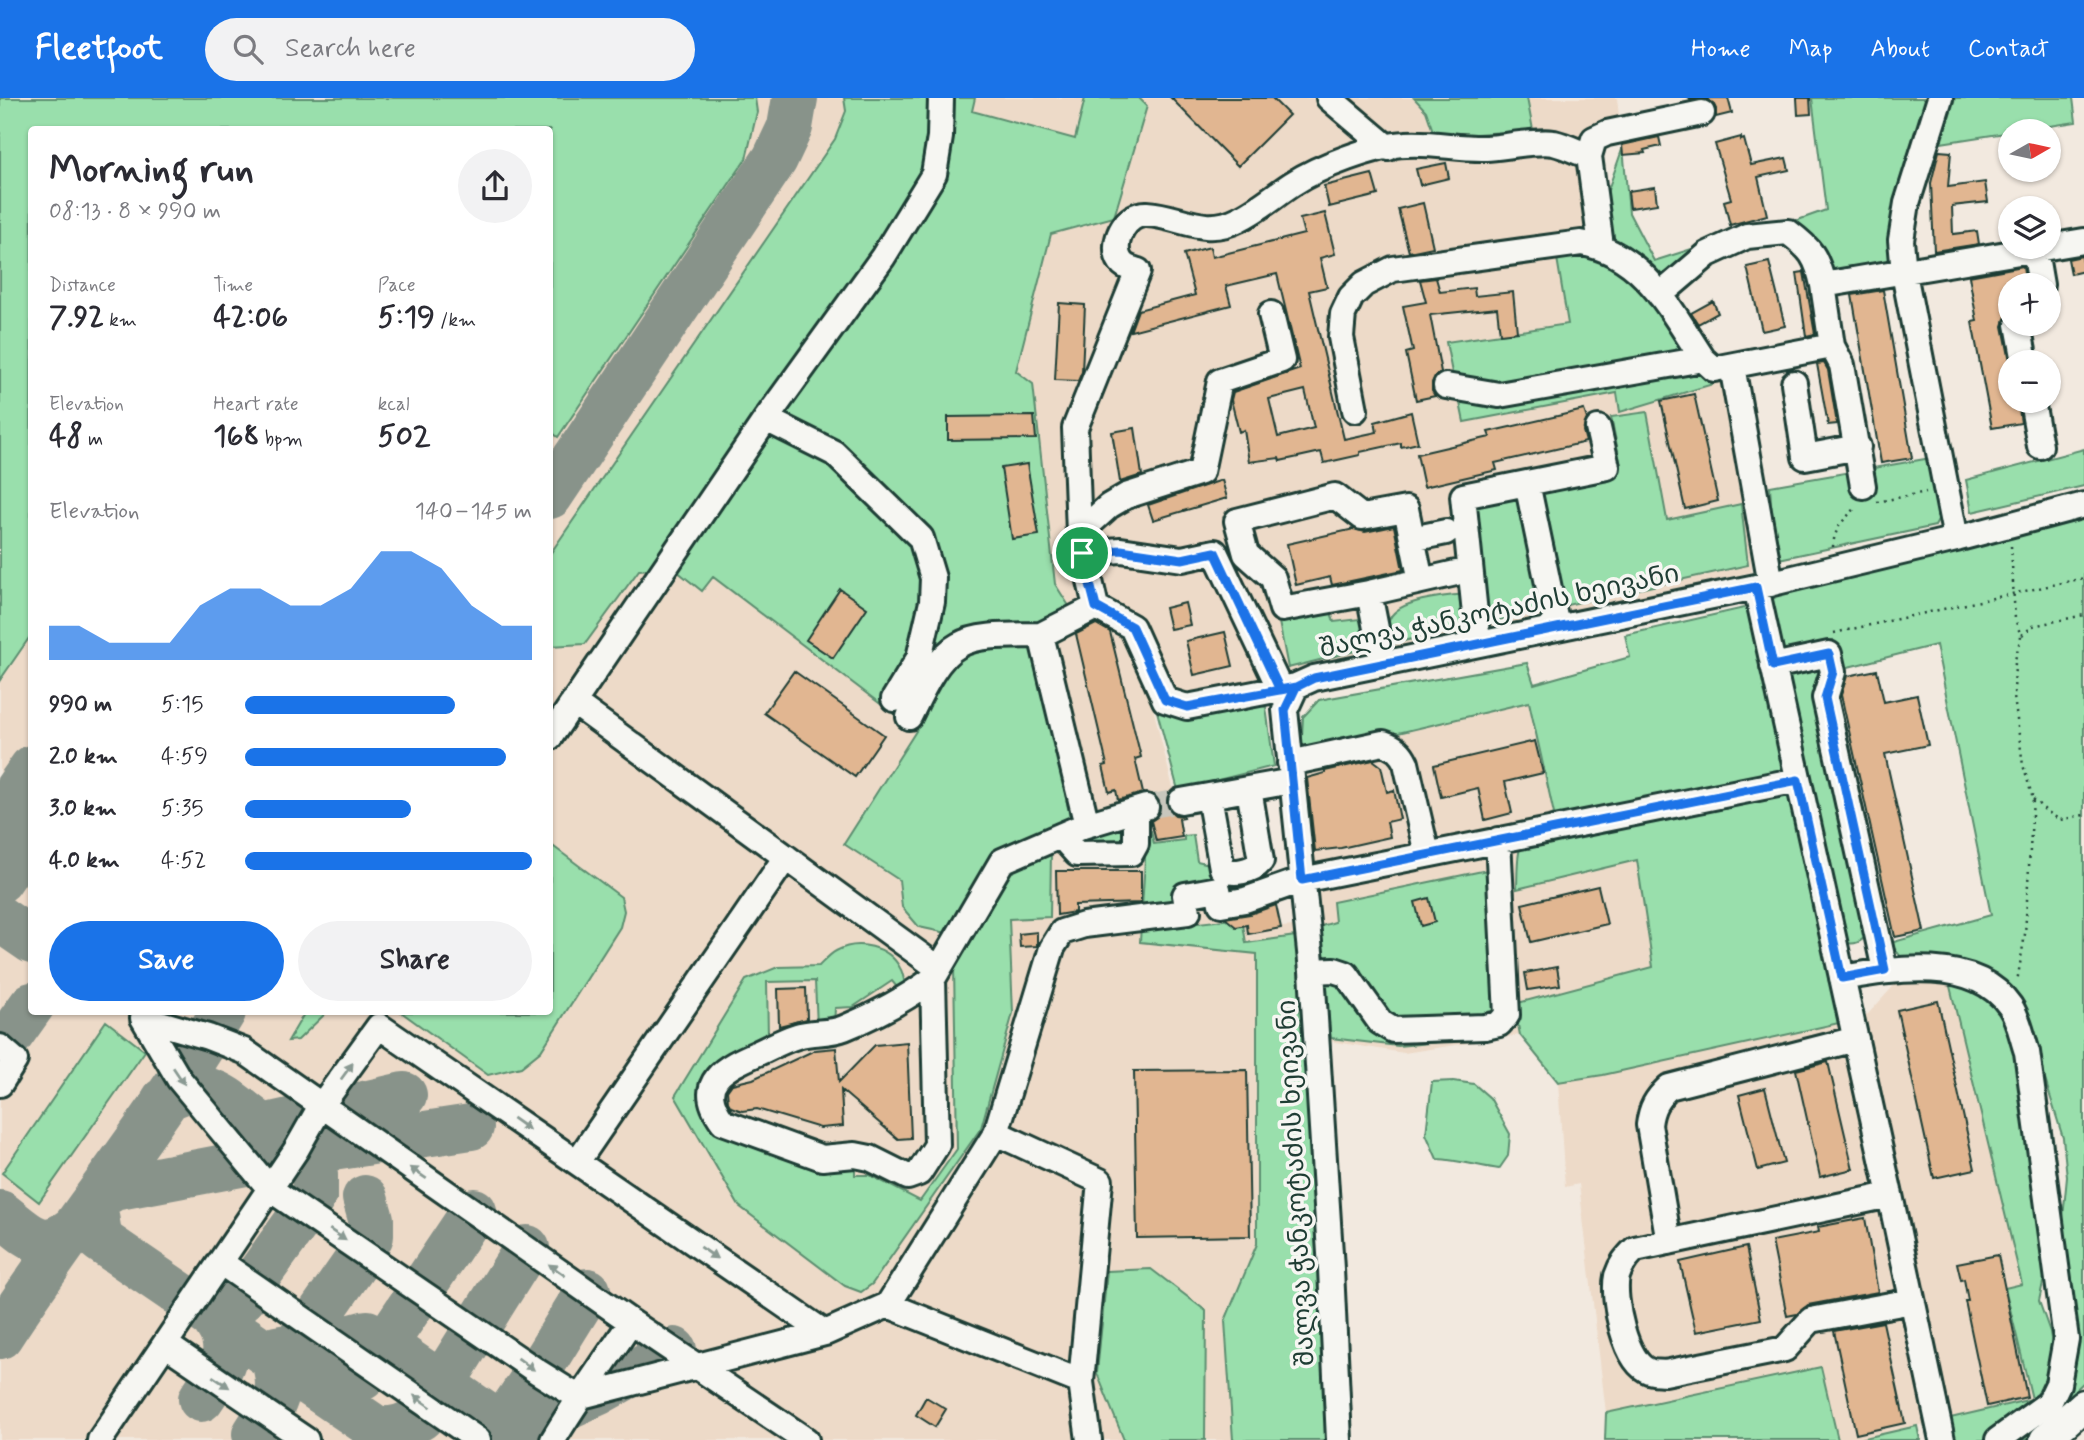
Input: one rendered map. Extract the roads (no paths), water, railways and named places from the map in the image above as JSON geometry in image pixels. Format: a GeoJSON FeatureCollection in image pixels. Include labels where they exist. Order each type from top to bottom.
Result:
{"type":"FeatureCollection","features":[{"type":"Feature","properties":{"kind":"main road"},"geometry":{"type":"LineString","coordinates":[[2045,1440],[2084,1405]]}},
{"type":"Feature","properties":{"kind":"street"},"geometry":{"type":"LineString","coordinates":[[553,732],[766,419],[883,257],[934,174],[940,137],[941,98]]}},
{"type":"Feature","properties":{"kind":"street"},"geometry":{"type":"LineString","coordinates":[[1329,98],[1388,148]]}},
{"type":"Feature","properties":{"kind":"street"},"geometry":{"type":"LineString","coordinates":[[1940,98],[1908,203],[1901,240],[1904,273],[1956,539]]}},
{"type":"Feature","properties":{"kind":"street"},"geometry":{"type":"LineString","coordinates":[[1601,246],[1589,156],[1594,139],[1607,133],[1702,113]]}},
{"type":"Feature","properties":{"kind":"street"},"geometry":{"type":"LineString","coordinates":[[1081,543],[1182,559],[1215,552],[1288,688],[1187,707],[1165,700],[1132,627],[1096,607],[1081,543],[1075,428],[1138,271],[1124,266],[1119,259],[1116,247],[1118,235],[1127,223],[1146,214],[1212,227],[1239,220],[1296,181],[1337,161],[1404,144],[1483,148],[1553,143],[1589,156]]}},
{"type":"Feature","properties":{"kind":"street"},"geometry":{"type":"LineString","coordinates":[[1660,295],[1709,254],[1747,236],[1788,232],[1810,248],[1824,285],[1832,346],[1842,365],[1863,486]]}},
{"type":"Feature","properties":{"kind":"street"},"geometry":{"type":"LineString","coordinates":[[2061,245],[2084,241]]}},
{"type":"Feature","properties":{"kind":"street"},"geometry":{"type":"LineString","coordinates":[[1355,410],[1341,337],[1343,314],[1351,297],[1364,284],[1393,269],[1581,243],[1601,246],[1615,253],[1649,279],[1703,359],[1714,369],[1832,346]]}},
{"type":"Feature","properties":{"kind":"street"},"geometry":{"type":"LineString","coordinates":[[1824,285],[1998,256]]}},
{"type":"Feature","properties":{"kind":"street"},"geometry":{"type":"LineString","coordinates":[[1081,543],[1109,506],[1126,496],[1201,472],[1220,381],[1282,360],[1271,314]]}},
{"type":"Feature","properties":{"kind":"street"},"geometry":{"type":"LineString","coordinates":[[1446,386],[1499,395],[1703,359]]}},
{"type":"Feature","properties":{"kind":"street"},"geometry":{"type":"LineString","coordinates":[[1732,366],[1773,666],[1890,1195],[1939,1431]]}},
{"type":"Feature","properties":{"kind":"street"},"geometry":{"type":"LineString","coordinates":[[1794,383],[1805,457],[1858,447]]}},
{"type":"Feature","properties":{"kind":"street"},"geometry":{"type":"LineString","coordinates":[[2034,413],[2039,446]]}},
{"type":"Feature","properties":{"kind":"street"},"geometry":{"type":"LineString","coordinates":[[766,419],[834,453],[921,538],[933,579],[932,602],[919,658],[901,708],[958,645],[983,638],[1041,635],[1096,607]]}},
{"type":"Feature","properties":{"kind":"street"},"geometry":{"type":"LineString","coordinates":[[1478,643],[1463,496],[1607,467],[1598,428]]}},
{"type":"Feature","properties":{"kind":"street"},"geometry":{"type":"LineString","coordinates":[[1527,483],[1557,627]]}},
{"type":"Feature","properties":{"kind":"street"},"geometry":{"type":"LineString","coordinates":[[1421,581],[1406,509],[1362,517],[1335,496],[1237,521],[1246,554],[1273,578],[1282,609],[1369,593],[1456,573]]}},
{"type":"Feature","properties":{"kind":"street","name":"შალვა ჭანკოტაძის ხეივანი"},"geometry":{"type":"LineString","coordinates":[[1339,1440],[1312,971],[1285,710],[1288,688],[1314,678],[1763,585],[2084,505]]}},
{"type":"Feature","properties":{"kind":"street"},"geometry":{"type":"LineString","coordinates":[[1412,539],[1446,531]]}},
{"type":"Feature","properties":{"kind":"street"},"geometry":{"type":"LineString","coordinates":[[1369,593],[1383,664]]}},
{"type":"Feature","properties":{"kind":"street"},"geometry":{"type":"LineString","coordinates":[[1041,635],[1084,813]]}},
{"type":"Feature","properties":{"kind":"street"},"geometry":{"type":"LineString","coordinates":[[1773,666],[1829,654],[1833,672],[1825,698],[1885,970]]}},
{"type":"Feature","properties":{"kind":"street"},"geometry":{"type":"LineString","coordinates":[[573,702],[786,857],[936,973]]}},
{"type":"Feature","properties":{"kind":"street"},"geometry":{"type":"LineString","coordinates":[[1181,801],[1249,789],[1291,772],[1383,743],[1393,747],[1406,763],[1427,854]]}},
{"type":"Feature","properties":{"kind":"street"},"geometry":{"type":"LineString","coordinates":[[806,1440],[700,1367],[631,1322],[244,1051],[208,1037],[143,1018],[179,1079],[270,1189],[538,1373],[578,1397],[700,1367],[825,1333],[888,1305],[996,1133],[1052,948],[1062,932],[1084,925],[1188,912],[1185,895],[1218,889],[1221,904],[1245,900],[1302,880],[1798,780]]}},
{"type":"Feature","properties":{"kind":"street"},"geometry":{"type":"LineString","coordinates":[[1209,796],[1222,868],[1230,872],[1253,869],[1261,862],[1249,789]]}},
{"type":"Feature","properties":{"kind":"street"},"geometry":{"type":"LineString","coordinates":[[936,973],[937,1145],[919,1173],[908,1177],[870,1158],[822,1158],[723,1122],[712,1101],[714,1082],[725,1068],[799,1035],[841,1030],[910,996],[936,973],[1002,861],[1083,826],[1141,808],[1136,844],[1131,853],[1077,854],[1068,844],[1065,834]]}},
{"type":"Feature","properties":{"kind":"street"},"geometry":{"type":"LineString","coordinates":[[1312,971],[1334,970],[1346,974],[1380,1022],[1393,1030],[1485,1027],[1499,1024],[1507,1015],[1498,840]]}},
{"type":"Feature","properties":{"kind":"street"},"geometry":{"type":"LineString","coordinates":[[577,1162],[786,857]]}},
{"type":"Feature","properties":{"kind":"street"},"geometry":{"type":"LineString","coordinates":[[1842,978],[1885,970],[1938,969],[1981,980],[2001,994],[2012,1009],[2027,1052],[2066,1339],[2058,1384],[2049,1402],[1998,1440]]}},
{"type":"Feature","properties":{"kind":"street"},"geometry":{"type":"LineString","coordinates":[[100,1440],[296,1150],[321,1106],[382,1019],[577,1162],[825,1333]]}},
{"type":"Feature","properties":{"kind":"street"},"geometry":{"type":"LineString","coordinates":[[1669,1242],[1649,1125],[1650,1110],[1659,1096],[1669,1087],[1854,1030]]}},
{"type":"Feature","properties":{"kind":"street"},"geometry":{"type":"LineString","coordinates":[[0,1047],[15,1060],[0,1084]]}},
{"type":"Feature","properties":{"kind":"street"},"geometry":{"type":"LineString","coordinates":[[996,1133],[1100,1181],[1081,1382],[1089,1440]]}},
{"type":"Feature","properties":{"kind":"street"},"geometry":{"type":"LineString","coordinates":[[1890,1195],[1635,1250],[1623,1260],[1616,1279],[1623,1332],[1633,1358],[1647,1371],[1665,1373],[1785,1349],[1811,1320],[1912,1301]]}},
{"type":"Feature","properties":{"kind":"street"},"geometry":{"type":"LineString","coordinates":[[220,1262],[478,1440]]}},
{"type":"Feature","properties":{"kind":"street"},"geometry":{"type":"LineString","coordinates":[[888,1305],[1081,1382]]}},
{"type":"Feature","properties":{"kind":"street"},"geometry":{"type":"LineString","coordinates":[[553,1440],[578,1397],[631,1322]]}},
{"type":"Feature","properties":{"kind":"street"},"geometry":{"type":"LineString","coordinates":[[165,1344],[306,1440]]}},
{"type":"Feature","properties":{"kind":"tunnel"},"geometry":{"type":"LineString","coordinates":[[1146,807],[1181,801]]}}]}
